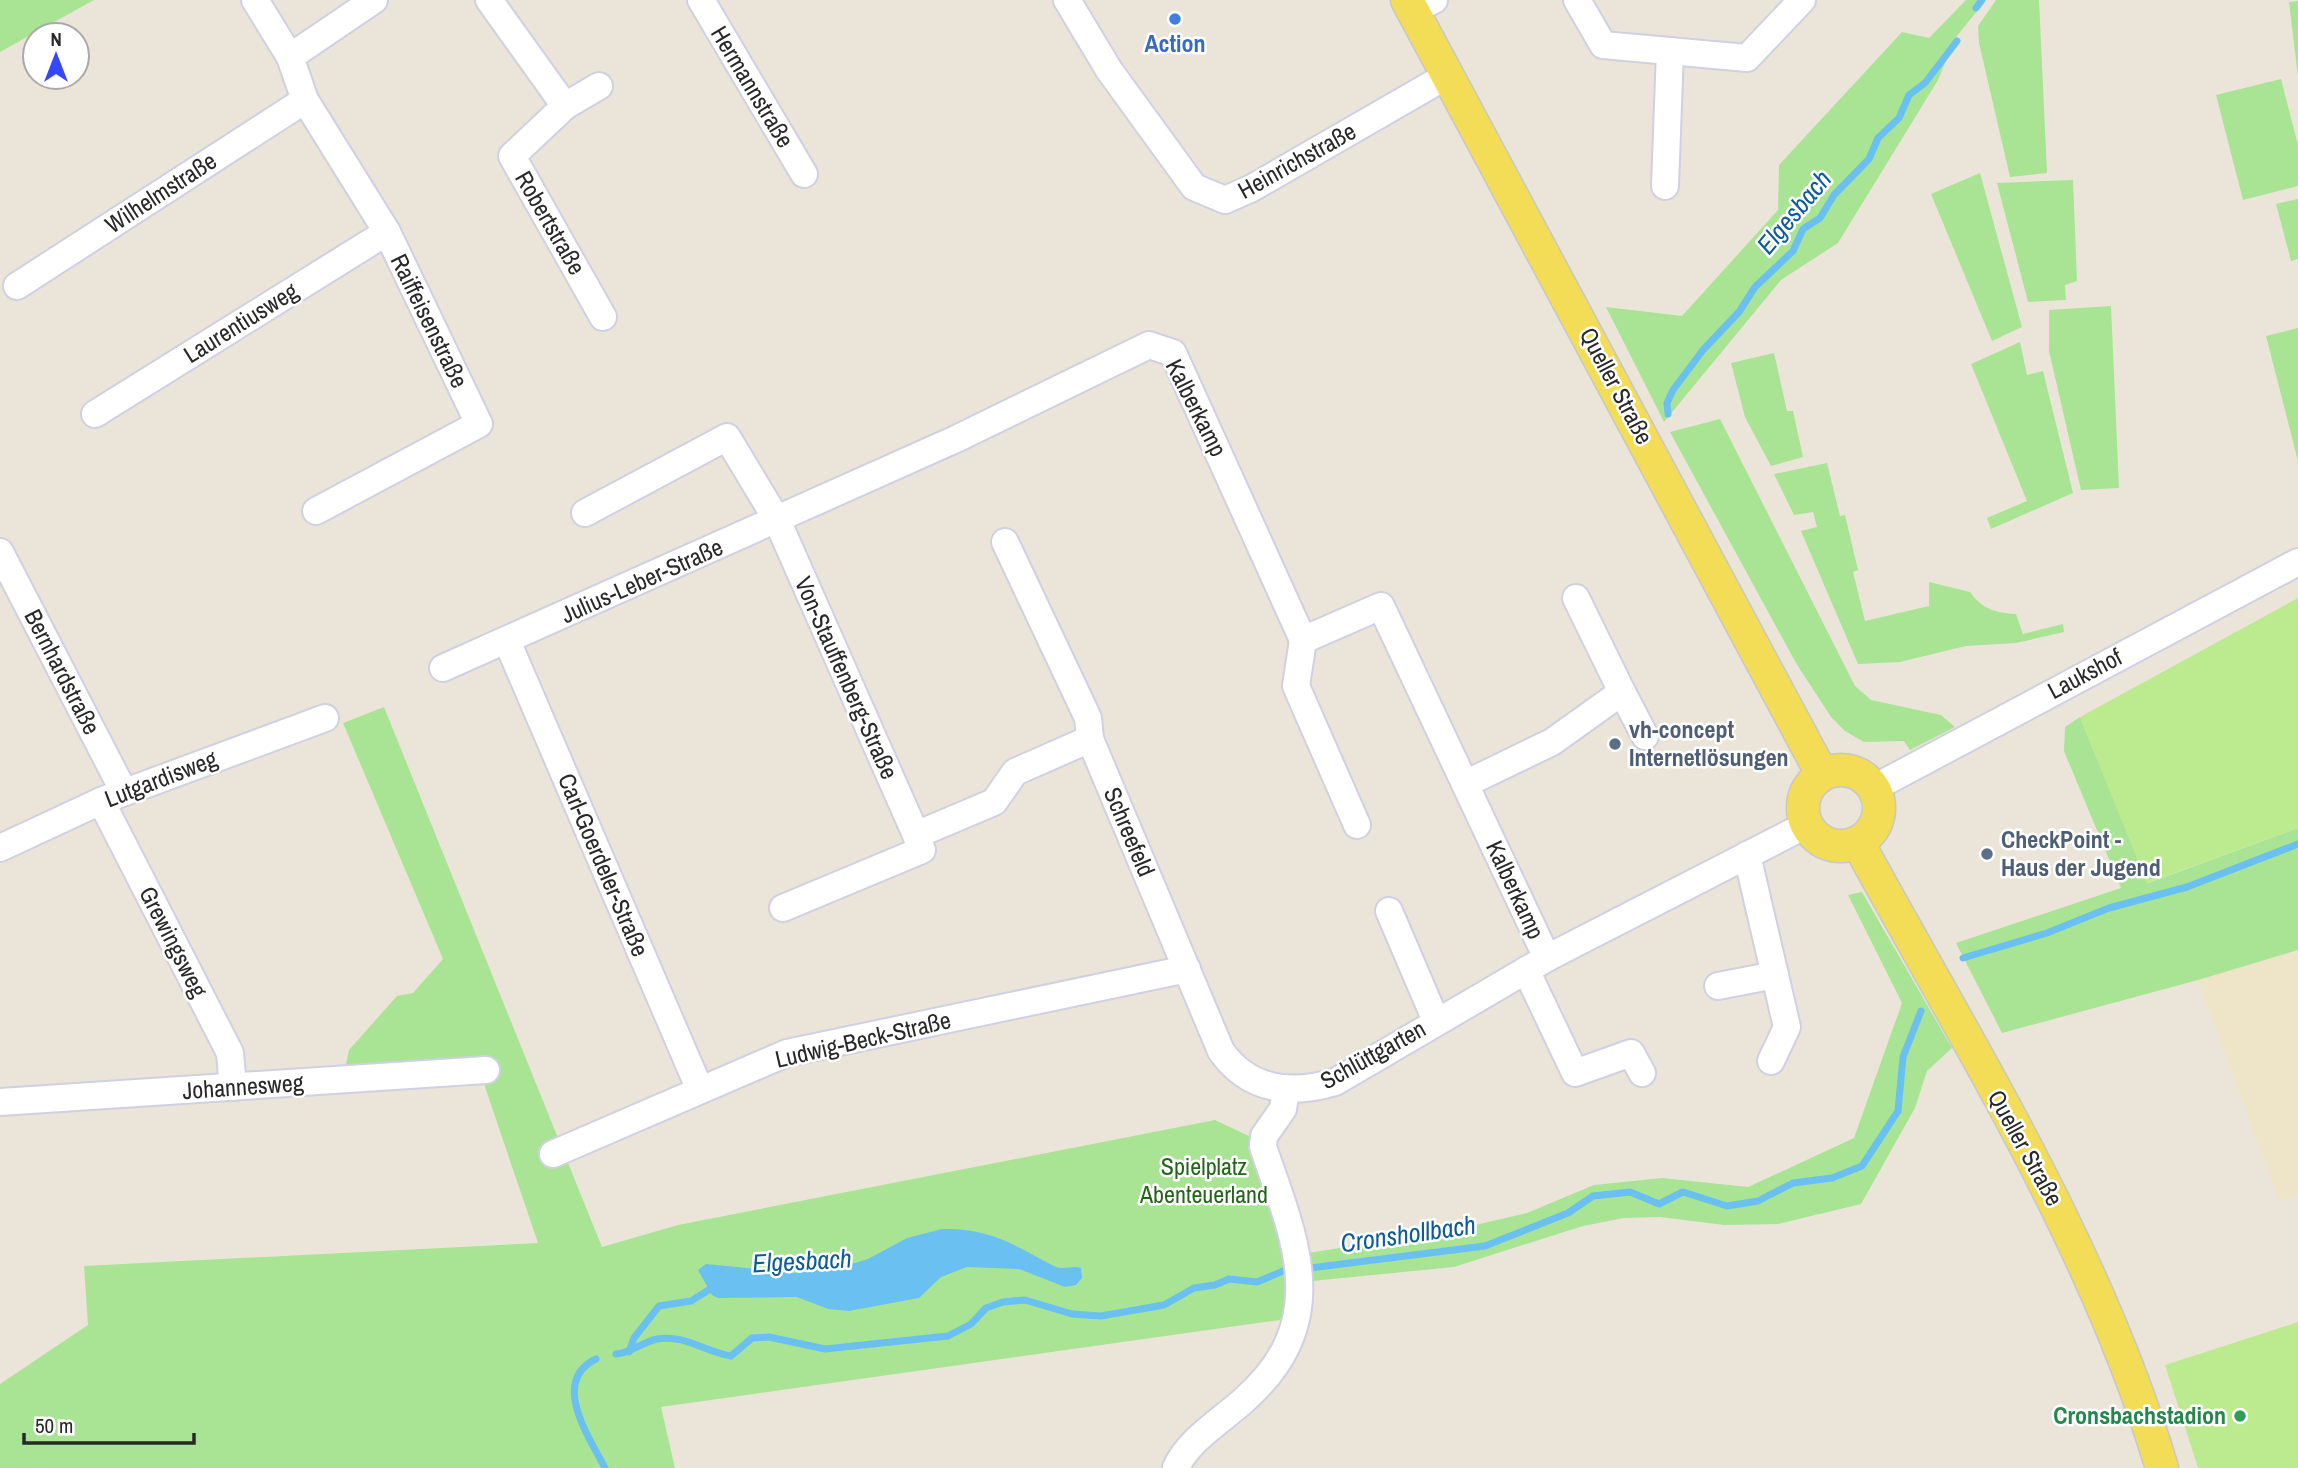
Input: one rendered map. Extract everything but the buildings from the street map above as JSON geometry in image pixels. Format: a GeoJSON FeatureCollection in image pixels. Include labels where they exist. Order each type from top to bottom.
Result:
{"type":"FeatureCollection","features":[{"type":"Feature","properties":{"kind":"main road","name":"Queller Straße"},"geometry":{"type":"LineString","coordinates":[[1418,4],[1448,75],[1822,774]]}},
{"type":"Feature","properties":{"kind":"main road"},"geometry":{"type":"LineString","coordinates":[[1842,769],[1851,771],[1860,775],[1874,788],[1880,809],[1878,819],[1874,829],[1858,843],[1838,847],[1828,845],[1819,840],[1806,825],[1804,796],[1808,787],[1822,774],[1842,769]]}},
{"type":"Feature","properties":{"kind":"main road","name":"Queller Straße"},"geometry":{"type":"LineString","coordinates":[[1858,843],[2068,1228],[2108,1314],[2162,1468]]}},
{"type":"Feature","properties":{"kind":"street","name":"Raiffeisenstraße"},"geometry":{"type":"LineString","coordinates":[[255,0],[290,57],[305,100],[387,232],[479,424],[316,511]]}},
{"type":"Feature","properties":{"kind":"street"},"geometry":{"type":"LineString","coordinates":[[290,57],[374,0]]}},
{"type":"Feature","properties":{"kind":"street"},"geometry":{"type":"LineString","coordinates":[[489,0],[565,106]]}},
{"type":"Feature","properties":{"kind":"street","name":"Hermannstraße"},"geometry":{"type":"LineString","coordinates":[[701,0],[804,174]]}},
{"type":"Feature","properties":{"kind":"street","name":"Heinrichstraße"},"geometry":{"type":"LineString","coordinates":[[1067,0],[1108,70],[1194,187],[1224,200],[1252,188],[1448,75]]}},
{"type":"Feature","properties":{"kind":"street"},"geometry":{"type":"LineString","coordinates":[[1577,0],[1603,45],[1746,58],[1802,0]]}},
{"type":"Feature","properties":{"kind":"street"},"geometry":{"type":"LineString","coordinates":[[1665,186],[1670,51]]}},
{"type":"Feature","properties":{"kind":"street","name":"Robertstraße"},"geometry":{"type":"LineString","coordinates":[[599,86],[565,106],[512,156],[603,317]]}},
{"type":"Feature","properties":{"kind":"street","name":"Wilhelmstraße"},"geometry":{"type":"LineString","coordinates":[[17,286],[305,100]]}},
{"type":"Feature","properties":{"kind":"street","name":"Laurentiusweg"},"geometry":{"type":"LineString","coordinates":[[95,414],[387,232]]}},
{"type":"Feature","properties":{"kind":"street","name":"Kalberkamp"},"geometry":{"type":"LineString","coordinates":[[956,439],[1149,345],[1173,353],[1303,640],[1381,606],[1465,784],[1536,964]]}},
{"type":"Feature","properties":{"kind":"street"},"geometry":{"type":"LineString","coordinates":[[585,513],[727,437],[776,520]]}},
{"type":"Feature","properties":{"kind":"street","name":"Julius-Leber-Straße"},"geometry":{"type":"LineString","coordinates":[[443,668],[956,439]]}},
{"type":"Feature","properties":{"kind":"street","name":"Von-Stauffenberg-Straße"},"geometry":{"type":"LineString","coordinates":[[776,520],[916,835]]}},
{"type":"Feature","properties":{"kind":"street","name":"Schreefeld"},"geometry":{"type":"LineString","coordinates":[[1004,542],[1088,718],[1090,739],[1221,1051],[1233,1068],[1245,1078],[1286,1090]]}},
{"type":"Feature","properties":{"kind":"street","name":"Bernhardstraße"},"geometry":{"type":"LineString","coordinates":[[0,552],[113,797]]}},
{"type":"Feature","properties":{"kind":"street","name":"Laukshof"},"geometry":{"type":"LineString","coordinates":[[1874,788],[2298,562]]}},
{"type":"Feature","properties":{"kind":"street"},"geometry":{"type":"LineString","coordinates":[[1576,598],[1645,736]]}},
{"type":"Feature","properties":{"kind":"street"},"geometry":{"type":"LineString","coordinates":[[1303,640],[1296,686],[1357,825]]}},
{"type":"Feature","properties":{"kind":"street","name":"Carl-Goerdeler-Straße"},"geometry":{"type":"LineString","coordinates":[[507,641],[700,1090]]}},
{"type":"Feature","properties":{"kind":"street"},"geometry":{"type":"LineString","coordinates":[[1465,784],[1552,742],[1622,692]]}},
{"type":"Feature","properties":{"kind":"street","name":"Lutgardisweg"},"geometry":{"type":"LineString","coordinates":[[0,848],[113,797],[325,718]]}},
{"type":"Feature","properties":{"kind":"street"},"geometry":{"type":"LineString","coordinates":[[783,908],[922,850],[916,835],[994,802],[1015,772],[1090,739]]}},
{"type":"Feature","properties":{"kind":"street","name":"Grewingsweg"},"geometry":{"type":"LineString","coordinates":[[113,797],[230,1053],[233,1087]]}},
{"type":"Feature","properties":{"kind":"street","name":"Schlüttgarten"},"geometry":{"type":"LineString","coordinates":[[1176,1468],[1187,1451],[1268,1375],[1295,1325],[1300,1301],[1299,1257],[1263,1147],[1264,1136],[1283,1109],[1286,1090],[1313,1088],[1335,1082],[1536,964],[1806,825]]}},
{"type":"Feature","properties":{"kind":"street"},"geometry":{"type":"LineString","coordinates":[[1747,855],[1787,1027],[1771,1061]]}},
{"type":"Feature","properties":{"kind":"street","name":"Schlüttgarten"},"geometry":{"type":"LineString","coordinates":[[1390,911],[1436,1021]]}},
{"type":"Feature","properties":{"kind":"street"},"geometry":{"type":"LineString","coordinates":[[1536,964],[1575,1073],[1631,1052],[1642,1073]]}},
{"type":"Feature","properties":{"kind":"street","name":"Ludwig-Beck-Straße"},"geometry":{"type":"LineString","coordinates":[[553,1154],[787,1053],[1187,969]]}},
{"type":"Feature","properties":{"kind":"street"},"geometry":{"type":"LineString","coordinates":[[1718,986],[1775,975]]}},
{"type":"Feature","properties":{"kind":"street","name":"Johannesweg"},"geometry":{"type":"LineString","coordinates":[[0,1102],[486,1070]]}},
{"type":"Feature","properties":{"kind":"shaded area"},"geometry":{"type":"Polygon","coordinates":[[[2298,950],[2298,1196],[2279,1201],[2198,980],[2298,950]]]}},
{"type":"Feature","properties":{"kind":"green space"},"geometry":{"type":"Polygon","coordinates":[[[0,0],[94,0],[56,21],[21,21],[21,40],[0,52],[0,0]]]}},
{"type":"Feature","properties":{"kind":"green space"},"geometry":{"type":"Polygon","coordinates":[[[1966,0],[1986,0],[1956,37],[1938,80],[1838,243],[1781,280],[1664,422],[1606,307],[1682,316],[1778,210],[1779,165],[1902,32],[1929,38],[1966,0]]]}},
{"type":"Feature","properties":{"kind":"green space"},"geometry":{"type":"Polygon","coordinates":[[[1996,0],[2039,0],[2047,173],[2010,177],[1979,43],[1978,26],[1996,0]]]}},
{"type":"Feature","properties":{"kind":"green space"},"geometry":{"type":"Polygon","coordinates":[[[2298,1],[2298,77],[2289,2],[2298,1]]]}},
{"type":"Feature","properties":{"kind":"green space"},"geometry":{"type":"Polygon","coordinates":[[[2281,79],[2298,145],[2298,186],[2243,200],[2216,95],[2281,79]]]}},
{"type":"Feature","properties":{"kind":"green space"},"geometry":{"type":"Polygon","coordinates":[[[1980,173],[2022,327],[1992,341],[1931,194],[1980,173]]]}},
{"type":"Feature","properties":{"kind":"green space"},"geometry":{"type":"Polygon","coordinates":[[[2073,180],[2077,281],[2065,285],[2066,300],[2028,302],[1997,183],[2073,180]]]}},
{"type":"Feature","properties":{"kind":"green space"},"geometry":{"type":"Polygon","coordinates":[[[2298,199],[2298,259],[2291,261],[2276,204],[2298,199]]]}},
{"type":"Feature","properties":{"kind":"green space"},"geometry":{"type":"Polygon","coordinates":[[[2111,306],[2119,488],[2081,490],[2049,351],[2049,310],[2111,306]]]}},
{"type":"Feature","properties":{"kind":"green space"},"geometry":{"type":"Polygon","coordinates":[[[2298,328],[2298,461],[2266,336],[2298,328]]]}},
{"type":"Feature","properties":{"kind":"green space"},"geometry":{"type":"Polygon","coordinates":[[[2020,342],[2027,375],[2043,371],[2073,493],[1991,529],[1987,518],[2027,501],[1971,364],[2020,342]]]}},
{"type":"Feature","properties":{"kind":"green space"},"geometry":{"type":"Polygon","coordinates":[[[1774,353],[1787,411],[1793,411],[1803,457],[1771,466],[1745,417],[1731,363],[1774,353]]]}},
{"type":"Feature","properties":{"kind":"green space"},"geometry":{"type":"Polygon","coordinates":[[[1720,419],[1855,686],[1871,700],[1941,715],[1955,727],[1910,750],[1904,741],[1864,742],[1845,731],[1831,717],[1796,663],[1670,432],[1720,419]]]}},
{"type":"Feature","properties":{"kind":"green space"},"geometry":{"type":"Polygon","coordinates":[[[1827,463],[1840,516],[1845,515],[1858,570],[1853,572],[1865,621],[1929,606],[1929,582],[1970,592],[1990,609],[2016,614],[2023,634],[2063,624],[2064,632],[2016,643],[1966,646],[1900,662],[1858,664],[1801,531],[1817,527],[1813,512],[1794,515],[1774,474],[1827,463]]]}},
{"type":"Feature","properties":{"kind":"green space"},"geometry":{"type":"Polygon","coordinates":[[[2298,598],[2298,828],[2147,883],[2080,717],[2298,598]]]}},
{"type":"Feature","properties":{"kind":"green space","name":"Spielplatz Abenteuerland"},"geometry":{"type":"Polygon","coordinates":[[[384,707],[602,1247],[678,1225],[1215,1120],[1253,1138],[1288,1256],[1287,1319],[661,1407],[675,1468],[0,1468],[0,1384],[88,1325],[84,1266],[538,1243],[485,1087],[486,1060],[345,1069],[349,1050],[397,996],[413,993],[443,959],[343,723],[384,707]]]}},
{"type":"Feature","properties":{"kind":"green space"},"geometry":{"type":"Polygon","coordinates":[[[2080,717],[2148,883],[2298,828],[2298,950],[2002,1033],[1956,943],[2121,888],[2064,751],[2065,727],[2080,717]]]}},
{"type":"Feature","properties":{"kind":"green space"},"geometry":{"type":"Polygon","coordinates":[[[1862,892],[1952,1048],[1927,1071],[1915,1108],[1861,1204],[1778,1224],[1724,1225],[1660,1217],[1624,1218],[1583,1226],[1454,1267],[1312,1281],[1308,1253],[1458,1229],[1527,1213],[1594,1185],[1662,1178],[1748,1187],[1854,1138],[1902,1003],[1848,895],[1862,892]]]}},
{"type":"Feature","properties":{"kind":"green space","name":"Cronsbachstadion"},"geometry":{"type":"Polygon","coordinates":[[[2298,1322],[2298,1468],[2198,1468],[2165,1365],[2298,1322]]]}},
{"type":"Feature","properties":{"kind":"water"},"geometry":{"type":"Polygon","coordinates":[[[942,1229],[974,1231],[1001,1239],[1058,1267],[1081,1268],[1082,1278],[1076,1285],[1065,1287],[1019,1269],[967,1267],[941,1277],[919,1298],[849,1311],[828,1309],[797,1297],[718,1298],[712,1295],[698,1270],[706,1264],[795,1273],[842,1267],[868,1259],[907,1238],[942,1229]]]}},
{"type":"Feature","properties":{"kind":"waterway","name":"Elgesbach"},"geometry":{"type":"LineString","coordinates":[[1976,8],[1982,0]]}},
{"type":"Feature","properties":{"kind":"waterway","name":"Elgesbach"},"geometry":{"type":"LineString","coordinates":[[1668,414],[1667,403],[1673,390],[1703,350],[1739,312],[1755,287],[1793,251],[1803,229],[1820,218],[1834,195],[1869,159],[1878,138],[1899,118],[1909,95],[1925,83],[1957,41]]}},
{"type":"Feature","properties":{"kind":"waterway","name":"Cronshollbach"},"geometry":{"type":"LineString","coordinates":[[1963,958],[2047,933],[2109,908],[2187,887],[2298,844]]}},
{"type":"Feature","properties":{"kind":"waterway","name":"Cronshollbach"},"geometry":{"type":"LineString","coordinates":[[1310,1268],[1485,1246],[1568,1213],[1593,1196],[1630,1192],[1659,1204],[1683,1192],[1727,1206],[1758,1201],[1793,1183],[1832,1178],[1862,1166],[1898,1111],[1903,1057],[1921,1011]]}},
{"type":"Feature","properties":{"kind":"waterway","name":"Cronshollbach"},"geometry":{"type":"LineString","coordinates":[[616,1354],[627,1352],[652,1340],[667,1338],[686,1341],[731,1356],[752,1338],[769,1337],[825,1349],[948,1336],[971,1324],[986,1308],[1003,1302],[1025,1300],[1072,1314],[1101,1316],[1164,1305],[1194,1288],[1215,1285],[1229,1279],[1257,1282],[1288,1269]]}},
{"type":"Feature","properties":{"kind":"waterway","name":"Elgesbach"},"geometry":{"type":"LineString","coordinates":[[629,1352],[634,1338],[659,1306],[691,1301],[715,1286]]}},
{"type":"Feature","properties":{"kind":"waterway","name":"Cronshollbach"},"geometry":{"type":"LineString","coordinates":[[596,1359],[583,1369],[576,1381],[574,1395],[583,1426],[605,1468]]}},
{"type":"Feature","properties":{"kind":"place","name":"Action"},"geometry":{"type":"Point","coordinates":[1175,19]}},
{"type":"Feature","properties":{"kind":"place","name":"vh-concept Internetlösungen"},"geometry":{"type":"Point","coordinates":[1615,744]}},
{"type":"Feature","properties":{"kind":"place","name":"CheckPoint - Haus der Jugend"},"geometry":{"type":"Point","coordinates":[1987,854]}},
{"type":"Feature","properties":{"kind":"place","name":"Cronsbachstadion"},"geometry":{"type":"Point","coordinates":[2240,1416]}}]}
